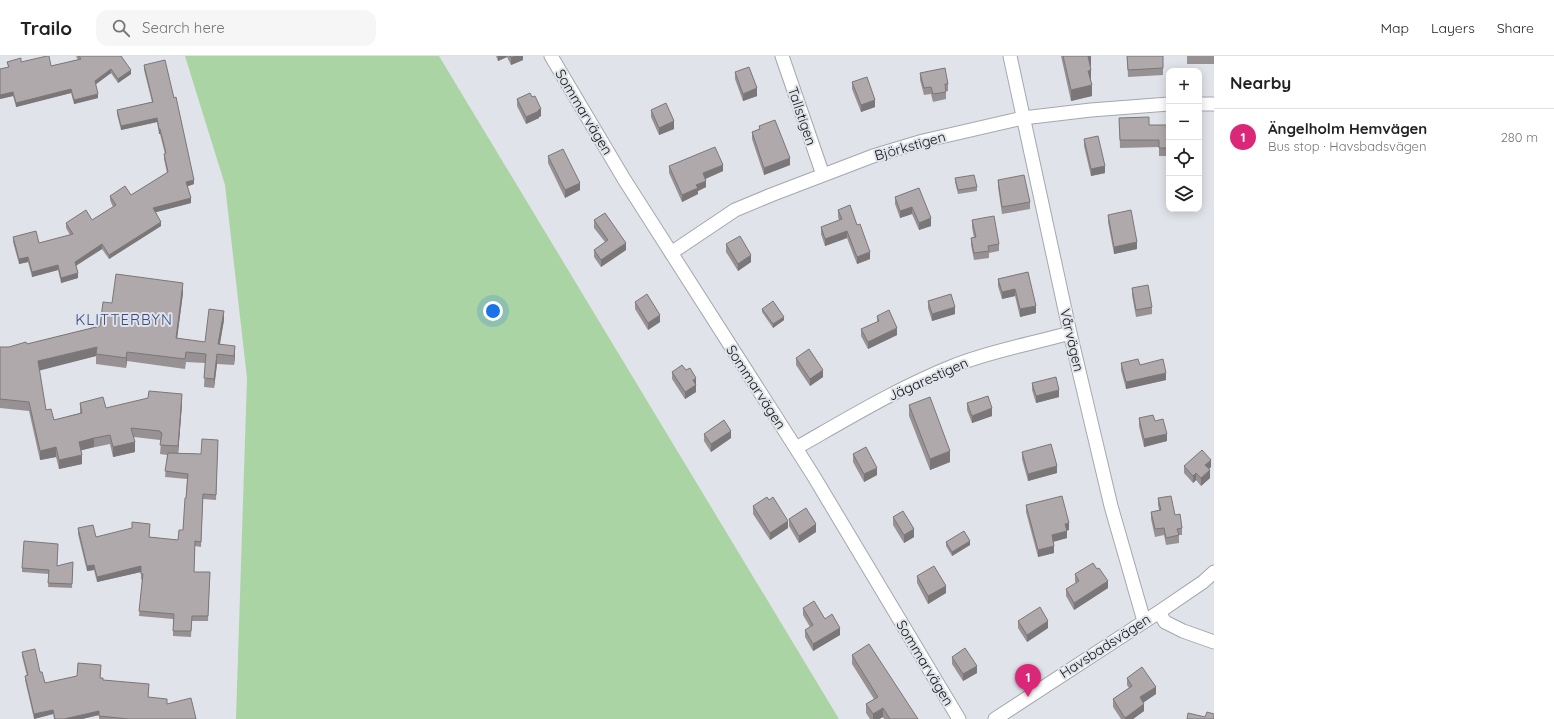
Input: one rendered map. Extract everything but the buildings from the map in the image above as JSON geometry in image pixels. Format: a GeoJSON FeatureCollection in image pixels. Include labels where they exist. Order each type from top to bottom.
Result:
{"type":"FeatureCollection","features":[{"type":"Feature","properties":{"kind":"street","name":"Sommarvägen"},"geometry":{"type":"LineString","coordinates":[[551,56],[624,179],[796,448],[959,719]]}},
{"type":"Feature","properties":{"kind":"street","name":"Tallstigen"},"geometry":{"type":"LineString","coordinates":[[782,56],[823,175]]}},
{"type":"Feature","properties":{"kind":"street","name":"Vårvägen"},"geometry":{"type":"LineString","coordinates":[[1010,56],[1070,333],[1111,506],[1144,620]]}},
{"type":"Feature","properties":{"kind":"street","name":"Björkstigen"},"geometry":{"type":"LineString","coordinates":[[671,254],[735,210],[873,156],[923,141],[1023,118],[1091,110],[1166,104]]}},
{"type":"Feature","properties":{"kind":"street"},"geometry":{"type":"LineString","coordinates":[[1202,104],[1214,104]]}},
{"type":"Feature","properties":{"kind":"street","name":"Jägarestigen"},"geometry":{"type":"LineString","coordinates":[[796,448],[894,394],[953,366],[985,355],[1070,333]]}},
{"type":"Feature","properties":{"kind":"street","name":"Havsbadsvägen"},"geometry":{"type":"LineString","coordinates":[[995,719],[1144,620],[1159,612],[1203,582],[1214,572]]}},
{"type":"Feature","properties":{"kind":"street"},"geometry":{"type":"LineString","coordinates":[[1159,612],[1165,622],[1183,631],[1214,642]]}},
{"type":"Feature","properties":{"kind":"green space"},"geometry":{"type":"Polygon","coordinates":[[[185,56],[439,56],[839,719],[236,719],[247,378],[225,185],[185,56]]]}},
{"type":"Feature","properties":{"kind":"place","name":"Ängelholm Hemvägen"},"geometry":{"type":"Point","coordinates":[1028,697]}},
{"type":"Feature","properties":{"kind":"district","name":"KLITTERBYN"},"geometry":{"type":"Point","coordinates":[124,319]}}]}
